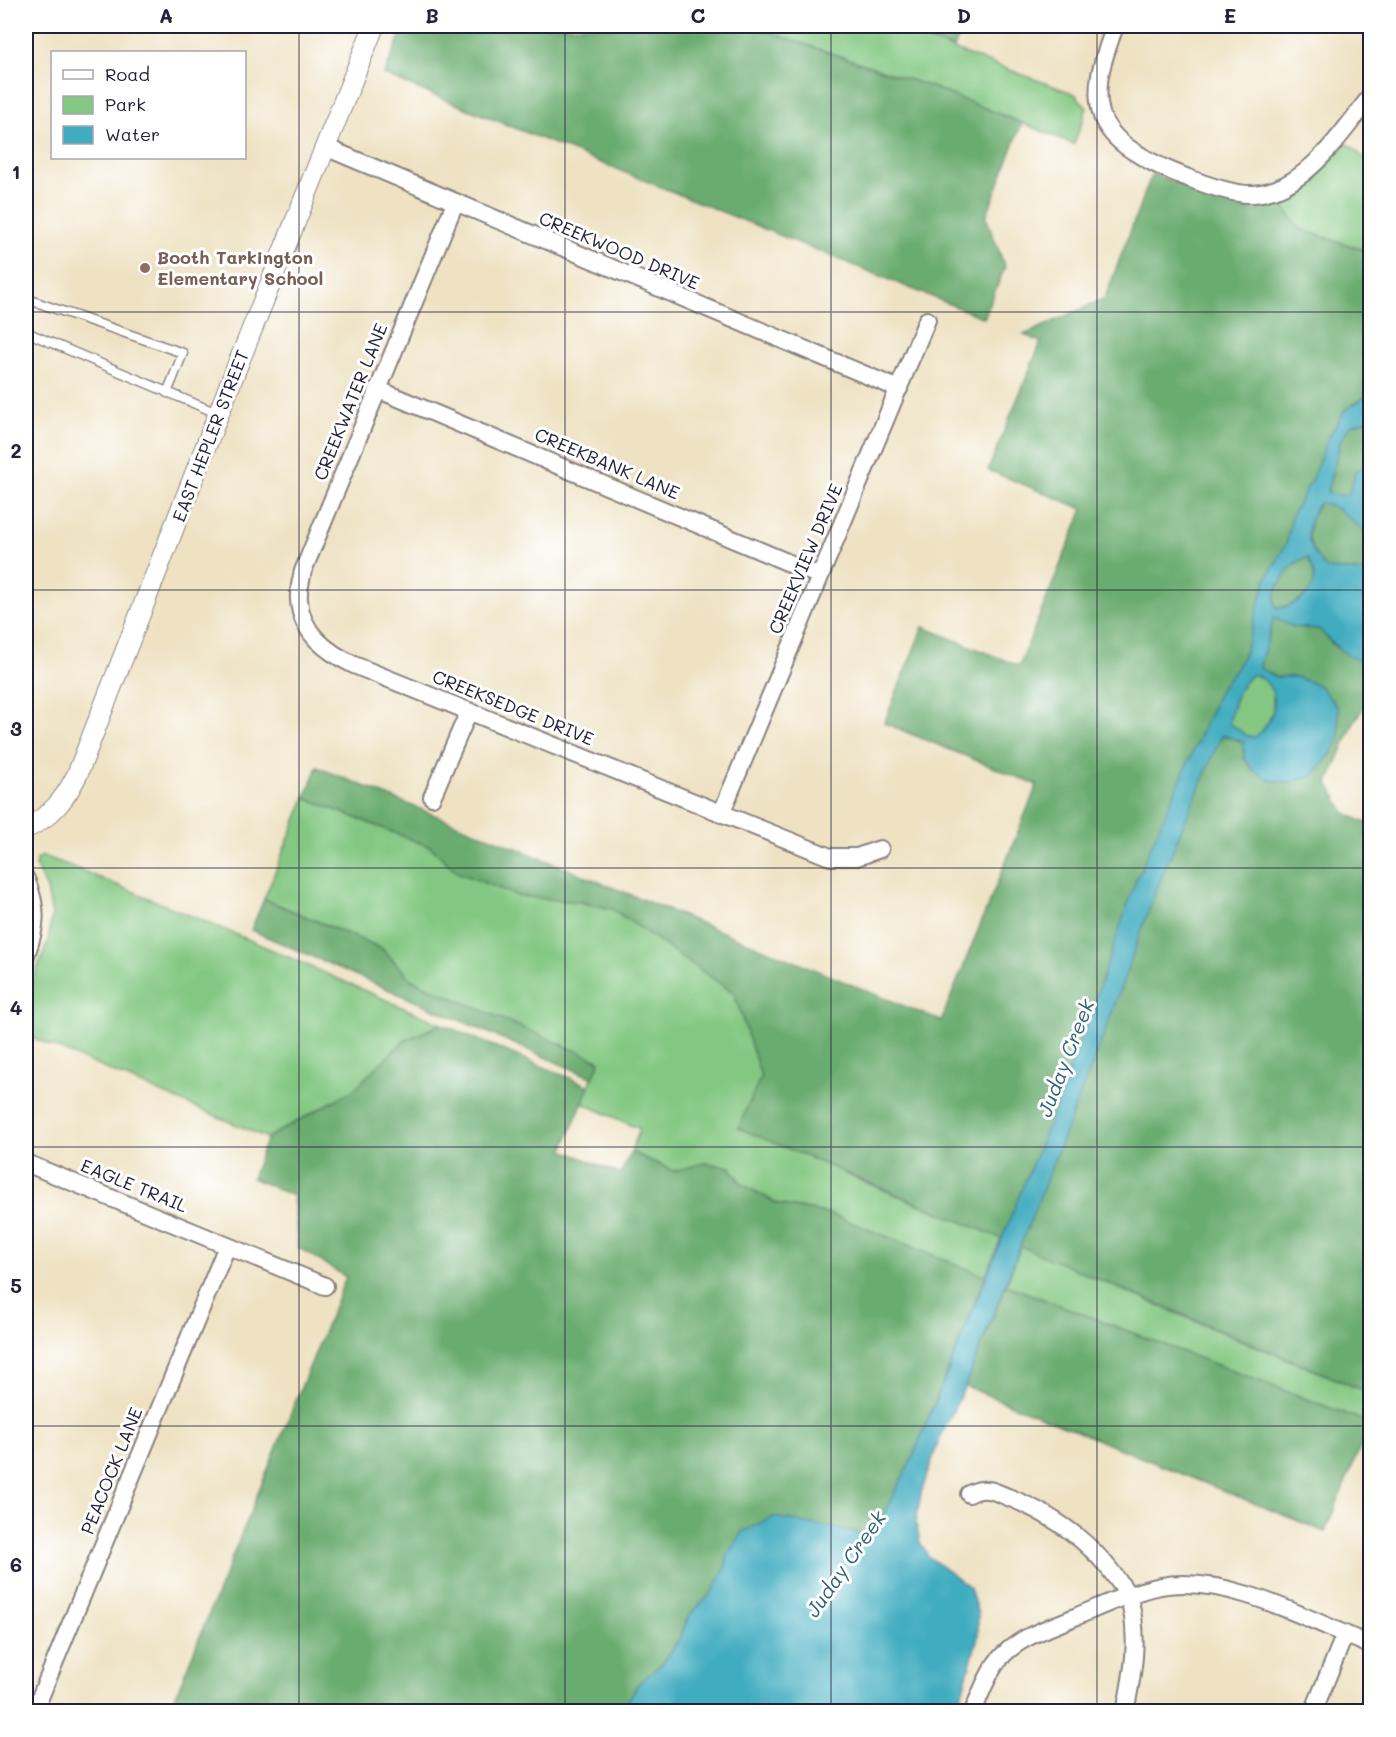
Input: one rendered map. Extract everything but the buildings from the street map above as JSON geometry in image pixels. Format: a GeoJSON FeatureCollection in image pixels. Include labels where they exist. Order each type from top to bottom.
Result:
{"type":"FeatureCollection","features":[{"type":"Feature","properties":{"kind":"street","name":"EAST HEPLER STREET"},"geometry":{"type":"LineString","coordinates":[[26,828],[44,819],[57,808],[77,775],[374,26]]}},
{"type":"Feature","properties":{"kind":"street"},"geometry":{"type":"LineString","coordinates":[[1115,26],[1101,67],[1098,84],[1099,101],[1104,119],[1113,135],[1139,155],[1220,188],[1253,194],[1285,185],[1303,173],[1321,156],[1371,97]]}},
{"type":"Feature","properties":{"kind":"street","name":"CREEKWOOD DRIVE"},"geometry":{"type":"LineString","coordinates":[[325,147],[899,389]]}},
{"type":"Feature","properties":{"kind":"street","name":"CREEKWATER LANE"},"geometry":{"type":"LineString","coordinates":[[297,622],[303,571],[455,203]]}},
{"type":"Feature","properties":{"kind":"street","name":"CREEKVIEW DRIVE"},"geometry":{"type":"LineString","coordinates":[[721,814],[927,320]]}},
{"type":"Feature","properties":{"kind":"street","name":"CREEKBANK LANE"},"geometry":{"type":"LineString","coordinates":[[377,389],[820,576]]}},
{"type":"Feature","properties":{"kind":"street","name":"CREEKSEDGE DRIVE"},"geometry":{"type":"LineString","coordinates":[[297,622],[326,649],[339,657],[830,857],[857,857],[880,849]]}},
{"type":"Feature","properties":{"kind":"street"},"geometry":{"type":"LineString","coordinates":[[432,797],[469,711]]}},
{"type":"Feature","properties":{"kind":"street"},"geometry":{"type":"LineString","coordinates":[[26,879],[33,896],[35,912],[33,936],[26,955]]}},
{"type":"Feature","properties":{"kind":"street","name":"EAGLE TRAIL"},"geometry":{"type":"LineString","coordinates":[[26,1167],[325,1286]]}},
{"type":"Feature","properties":{"kind":"street","name":"PEACOCK LANE"},"geometry":{"type":"LineString","coordinates":[[34,1712],[227,1246]]}},
{"type":"Feature","properties":{"kind":"street"},"geometry":{"type":"LineString","coordinates":[[969,1494],[977,1491],[992,1491],[1028,1505],[1054,1520],[1078,1537],[1100,1559],[1128,1595],[1134,1629],[1135,1657],[1125,1712]]}},
{"type":"Feature","properties":{"kind":"street"},"geometry":{"type":"LineString","coordinates":[[973,1712],[984,1684],[997,1661],[1012,1646],[1036,1633],[1128,1595],[1163,1586],[1188,1584],[1223,1587],[1251,1595],[1371,1645]]}},
{"type":"Feature","properties":{"kind":"street"},"geometry":{"type":"LineString","coordinates":[[1313,1712],[1345,1634]]}},
{"type":"Feature","properties":{"kind":"lane"},"geometry":{"type":"LineString","coordinates":[[26,311],[30,300],[183,353],[167,393]]}},
{"type":"Feature","properties":{"kind":"lane"},"geometry":{"type":"LineString","coordinates":[[26,332],[219,414]]}},
{"type":"Feature","properties":{"kind":"green space"},"geometry":{"type":"Polygon","coordinates":[[[404,26],[751,26],[937,89],[1022,123],[986,217],[1005,267],[984,318],[384,75],[404,26]]]}},
{"type":"Feature","properties":{"kind":"green space"},"geometry":{"type":"Polygon","coordinates":[[[751,26],[890,26],[1075,94],[1087,108],[1074,144],[937,89],[751,26]]]}},
{"type":"Feature","properties":{"kind":"green space"},"geometry":{"type":"Polygon","coordinates":[[[890,26],[963,26],[954,48],[890,26]]]}},
{"type":"Feature","properties":{"kind":"green space"},"geometry":{"type":"Polygon","coordinates":[[[1346,142],[1370,163],[1370,252],[1299,229],[1282,205],[1317,176],[1346,142]]]}},
{"type":"Feature","properties":{"kind":"green space"},"geometry":{"type":"Polygon","coordinates":[[[1152,174],[1256,210],[1282,205],[1300,229],[1370,252],[1370,394],[1345,410],[1292,515],[1287,542],[1266,580],[1245,652],[1236,669],[1221,688],[1223,735],[1244,742],[1253,770],[1297,677],[1276,677],[1259,668],[1274,618],[1294,627],[1319,629],[1335,647],[1366,664],[1370,660],[1370,697],[1354,722],[1328,783],[1345,813],[1370,825],[1370,1393],[738,1128],[761,1076],[734,993],[612,909],[580,902],[518,896],[457,872],[431,847],[305,798],[317,767],[941,1021],[1037,785],[884,723],[923,627],[1019,666],[1083,509],[988,470],[1041,342],[1024,335],[1105,298],[1152,174]]]}},
{"type":"Feature","properties":{"kind":"green space"},"geometry":{"type":"Polygon","coordinates":[[[1370,419],[1370,462],[1355,472],[1349,494],[1341,496],[1327,492],[1341,439],[1351,425],[1370,419]]]}},
{"type":"Feature","properties":{"kind":"green space"},"geometry":{"type":"Polygon","coordinates":[[[1319,503],[1334,507],[1370,534],[1370,576],[1367,572],[1326,569],[1319,560],[1311,545],[1309,530],[1319,503]]]}},
{"type":"Feature","properties":{"kind":"green space"},"geometry":{"type":"Polygon","coordinates":[[[1309,558],[1314,573],[1312,588],[1294,604],[1276,608],[1276,593],[1284,577],[1295,564],[1309,558]]]}},
{"type":"Feature","properties":{"kind":"green space"},"geometry":{"type":"Polygon","coordinates":[[[1253,674],[1265,679],[1273,693],[1273,711],[1267,726],[1255,737],[1248,736],[1229,723],[1239,690],[1253,674]]]}},
{"type":"Feature","properties":{"kind":"green space"},"geometry":{"type":"Polygon","coordinates":[[[305,798],[431,847],[458,872],[518,896],[580,902],[612,909],[734,993],[761,1076],[845,1174],[1001,1238],[985,1276],[830,1214],[778,1204],[742,1184],[730,1167],[705,1163],[674,1171],[631,1152],[640,1129],[582,1103],[599,1061],[412,980],[381,948],[264,899],[305,798]]]}},
{"type":"Feature","properties":{"kind":"green space"},"geometry":{"type":"Polygon","coordinates":[[[43,856],[247,939],[441,1024],[404,1041],[352,1091],[267,1138],[26,1035],[26,997],[48,941],[52,915],[47,889],[35,865],[37,859],[43,856]]]}},
{"type":"Feature","properties":{"kind":"green space"},"geometry":{"type":"Polygon","coordinates":[[[264,899],[381,948],[412,980],[600,1061],[593,1078],[251,930],[264,899]]]}},
{"type":"Feature","properties":{"kind":"green space"},"geometry":{"type":"Polygon","coordinates":[[[441,1024],[589,1086],[563,1150],[620,1174],[631,1152],[674,1171],[705,1163],[730,1167],[742,1184],[778,1204],[830,1214],[985,1276],[913,1457],[882,1517],[867,1534],[773,1517],[728,1555],[725,1568],[713,1591],[688,1617],[680,1638],[663,1663],[639,1683],[621,1711],[169,1712],[346,1277],[298,1247],[293,1196],[252,1178],[267,1138],[352,1091],[404,1041],[441,1024]]]}},
{"type":"Feature","properties":{"kind":"green space"},"geometry":{"type":"Polygon","coordinates":[[[1021,1246],[1199,1323],[1370,1393],[1370,1423],[1006,1285],[1021,1246]]]}},
{"type":"Feature","properties":{"kind":"green space"},"geometry":{"type":"Polygon","coordinates":[[[1006,1285],[1370,1423],[1325,1532],[965,1386],[1006,1285]]]}},
{"type":"Feature","properties":{"kind":"water","name":"Juday Creek"},"geometry":{"type":"Polygon","coordinates":[[[1370,394],[1370,419],[1351,425],[1341,439],[1327,492],[1341,496],[1349,494],[1355,472],[1370,462],[1370,534],[1334,507],[1319,503],[1308,530],[1314,552],[1326,569],[1367,572],[1370,576],[1370,660],[1366,664],[1358,661],[1335,645],[1319,629],[1294,627],[1274,618],[1259,668],[1276,677],[1297,677],[1320,686],[1338,708],[1339,736],[1331,754],[1312,776],[1292,782],[1271,781],[1253,770],[1244,758],[1244,742],[1223,735],[1217,745],[1154,895],[1108,1024],[965,1386],[938,1443],[921,1493],[916,1523],[920,1542],[928,1556],[970,1588],[978,1614],[978,1637],[957,1711],[621,1711],[639,1683],[663,1663],[680,1638],[688,1617],[713,1591],[725,1568],[728,1555],[742,1532],[773,1517],[867,1534],[882,1517],[913,1457],[1059,1098],[1136,880],[1221,688],[1236,669],[1245,652],[1266,580],[1287,542],[1292,515],[1311,481],[1329,437],[1345,410],[1370,394]],[[1308,558],[1295,564],[1283,577],[1276,593],[1276,608],[1299,601],[1312,588],[1314,575],[1308,558]],[[1253,674],[1239,690],[1229,723],[1248,736],[1255,737],[1268,721],[1274,703],[1269,687],[1253,674]]]}},
{"type":"Feature","properties":{"kind":"place","name":"Booth Tarkington Elementary School"},"geometry":{"type":"Point","coordinates":[145,268]}}]}
